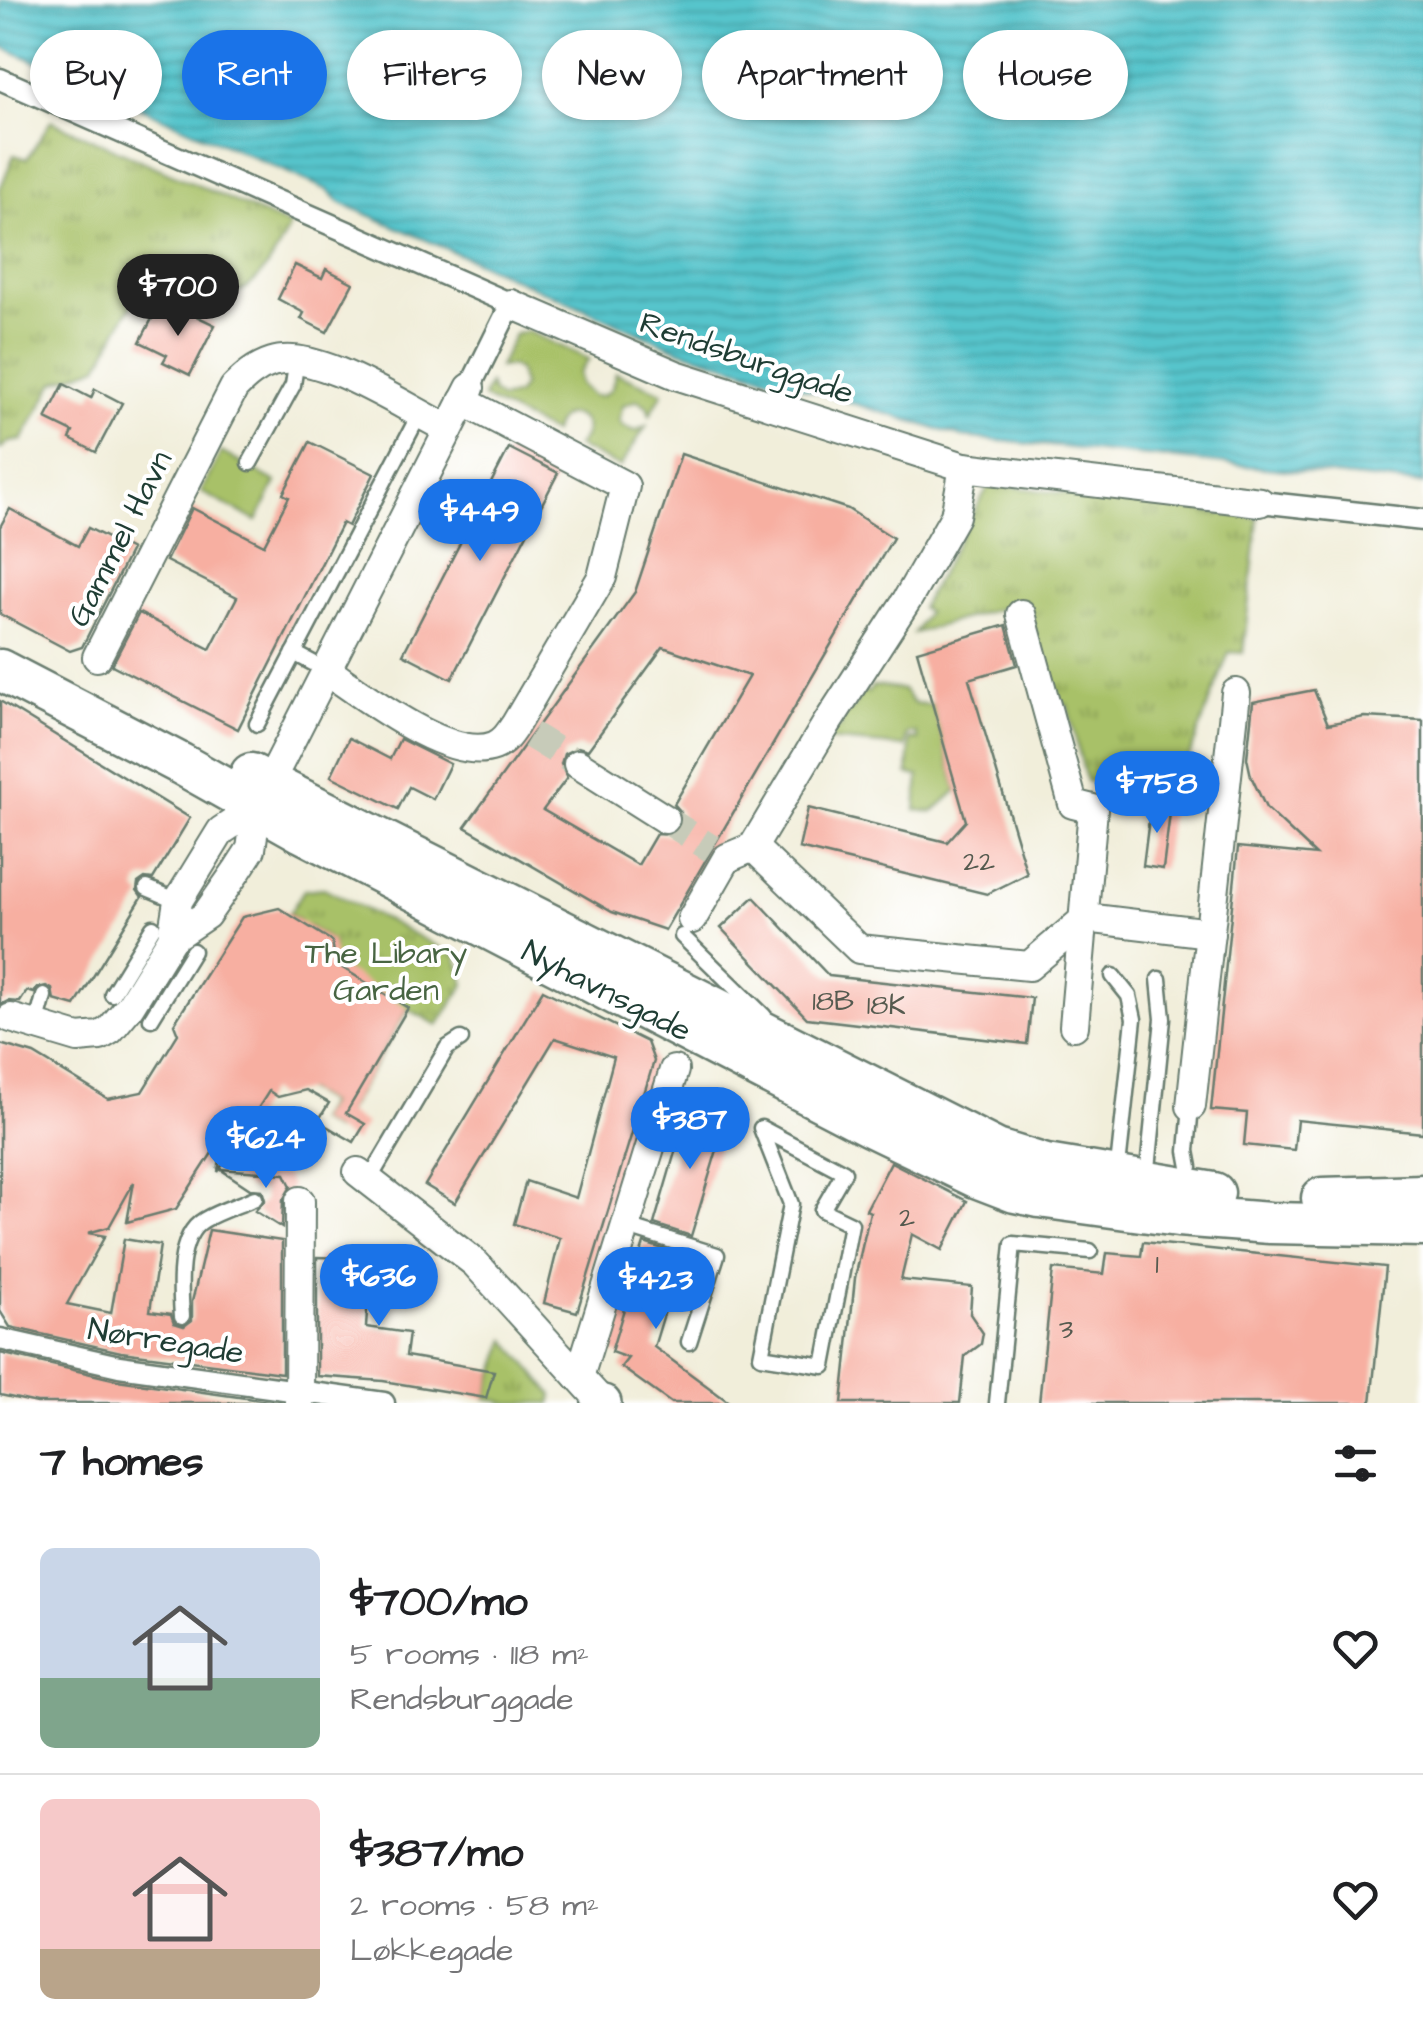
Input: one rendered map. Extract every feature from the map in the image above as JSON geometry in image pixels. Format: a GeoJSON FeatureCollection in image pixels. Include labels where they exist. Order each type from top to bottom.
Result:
{"type":"FeatureCollection","features":[{"type":"Feature","properties":{"kind":"main road","name":"Nyhavnsgade"},"geometry":{"type":"LineString","coordinates":[[0,646],[263,795],[870,1126],[976,1177],[1015,1192],[1188,1191],[1263,1196],[1419,1218]]}},
{"type":"Feature","properties":{"kind":"main road","name":"Nyhavnsgade"},"geometry":{"type":"LineString","coordinates":[[0,670],[997,1150],[1130,1190]]}},
{"type":"Feature","properties":{"kind":"street","name":"Rendsburggade"},"geometry":{"type":"LineString","coordinates":[[0,79],[676,375],[964,467],[1260,502]]}},
{"type":"Feature","properties":{"kind":"street"},"geometry":{"type":"LineString","coordinates":[[23,1022],[69,1036],[100,1036],[123,1016],[173,938],[206,916],[250,850],[263,795],[511,304]]}},
{"type":"Feature","properties":{"kind":"street"},"geometry":{"type":"LineString","coordinates":[[297,358],[321,363],[449,429]]}},
{"type":"Feature","properties":{"kind":"street","name":"Gammel Havn"},"geometry":{"type":"LineString","coordinates":[[97,657],[234,388],[262,366],[297,358]]}},
{"type":"Feature","properties":{"kind":"street"},"geometry":{"type":"LineString","coordinates":[[326,670],[391,714],[462,747],[484,749],[498,745],[523,730],[602,577],[625,486],[467,394]]}},
{"type":"Feature","properties":{"kind":"street"},"geometry":{"type":"LineString","coordinates":[[687,928],[719,854],[753,847],[907,600],[954,516],[964,467]]}},
{"type":"Feature","properties":{"kind":"street"},"geometry":{"type":"LineString","coordinates":[[1260,502],[1423,520]]}},
{"type":"Feature","properties":{"kind":"street"},"geometry":{"type":"LineString","coordinates":[[1022,614],[1073,804],[1093,809],[1074,1026]]}},
{"type":"Feature","properties":{"kind":"street"},"geometry":{"type":"LineString","coordinates":[[1192,1106],[1236,693]]}},
{"type":"Feature","properties":{"kind":"street"},"geometry":{"type":"LineString","coordinates":[[578,764],[665,819]]}},
{"type":"Feature","properties":{"kind":"street"},"geometry":{"type":"LineString","coordinates":[[173,938],[178,902],[221,830],[263,795]]}},
{"type":"Feature","properties":{"kind":"street"},"geometry":{"type":"LineString","coordinates":[[753,847],[859,950],[1029,966],[1086,918],[1210,932]]}},
{"type":"Feature","properties":{"kind":"street"},"geometry":{"type":"LineString","coordinates":[[596,1396],[628,1227],[674,1070]]}},
{"type":"Feature","properties":{"kind":"street"},"geometry":{"type":"LineString","coordinates":[[363,1176],[475,1263],[596,1396]]}},
{"type":"Feature","properties":{"kind":"street"},"geometry":{"type":"LineString","coordinates":[[296,1201],[299,1396]]}},
{"type":"Feature","properties":{"kind":"street","name":"Nørregade"},"geometry":{"type":"LineString","coordinates":[[0,1339],[118,1366],[175,1365],[299,1396],[384,1403]]}},
{"type":"Feature","properties":{"kind":"lane"},"geometry":{"type":"LineString","coordinates":[[250,462],[293,385],[297,358]]}},
{"type":"Feature","properties":{"kind":"lane"},"geometry":{"type":"LineString","coordinates":[[257,724],[418,414]]}},
{"type":"Feature","properties":{"kind":"lane"},"geometry":{"type":"LineString","coordinates":[[294,653],[326,670]]}},
{"type":"Feature","properties":{"kind":"lane"},"geometry":{"type":"LineString","coordinates":[[147,888],[178,902]]}},
{"type":"Feature","properties":{"kind":"lane"},"geometry":{"type":"LineString","coordinates":[[687,928],[800,1052]]}},
{"type":"Feature","properties":{"kind":"lane"},"geometry":{"type":"LineString","coordinates":[[112,994],[173,938]]}},
{"type":"Feature","properties":{"kind":"lane"},"geometry":{"type":"LineString","coordinates":[[151,1019],[173,938]]}},
{"type":"Feature","properties":{"kind":"lane"},"geometry":{"type":"LineString","coordinates":[[1114,976],[1129,996],[1134,1020],[1130,1190]]}},
{"type":"Feature","properties":{"kind":"lane"},"geometry":{"type":"LineString","coordinates":[[1130,1190],[1163,1019],[1159,979]]}},
{"type":"Feature","properties":{"kind":"lane"},"geometry":{"type":"LineString","coordinates":[[23,1022],[44,996]]}},
{"type":"Feature","properties":{"kind":"lane"},"geometry":{"type":"LineString","coordinates":[[363,1176],[447,1048],[460,1039]]}},
{"type":"Feature","properties":{"kind":"lane"},"geometry":{"type":"LineString","coordinates":[[1190,1168],[1187,1151],[1192,1106]]}},
{"type":"Feature","properties":{"kind":"lane"},"geometry":{"type":"LineString","coordinates":[[762,1128],[844,1172],[822,1210],[851,1224],[824,1366],[761,1356],[791,1204],[762,1128]]}},
{"type":"Feature","properties":{"kind":"lane"},"geometry":{"type":"LineString","coordinates":[[182,1316],[179,1287],[187,1241],[200,1221],[255,1198]]}},
{"type":"Feature","properties":{"kind":"lane"},"geometry":{"type":"LineString","coordinates":[[628,1227],[718,1255],[689,1342]]}},
{"type":"Feature","properties":{"kind":"lane"},"geometry":{"type":"LineString","coordinates":[[997,1403],[1013,1244],[1090,1251]]}},
{"type":"Feature","properties":{"kind":"green space"},"geometry":{"type":"Polygon","coordinates":[[[51,121],[290,226],[263,272],[239,292],[207,297],[158,285],[142,293],[99,366],[55,382],[22,440],[9,442],[0,449],[0,189],[14,155],[27,159],[51,121]]]}},
{"type":"Feature","properties":{"kind":"green space"},"geometry":{"type":"Polygon","coordinates":[[[527,331],[589,359],[579,373],[580,384],[593,396],[611,390],[616,373],[663,392],[650,415],[647,406],[638,400],[623,405],[619,421],[624,427],[635,431],[646,426],[620,467],[577,446],[586,428],[578,417],[564,416],[553,433],[483,398],[489,384],[501,399],[517,395],[523,386],[518,370],[499,367],[515,334],[527,331]]]}},
{"type":"Feature","properties":{"kind":"green space"},"geometry":{"type":"Polygon","coordinates":[[[221,452],[276,482],[257,521],[201,492],[221,452]]]}},
{"type":"Feature","properties":{"kind":"green space"},"geometry":{"type":"Polygon","coordinates":[[[995,481],[1014,487],[1258,518],[1243,653],[1229,652],[1176,791],[1086,781],[1067,704],[1057,707],[1026,601],[914,633],[927,612],[921,608],[989,485],[995,481]]]}},
{"type":"Feature","properties":{"kind":"green space"},"geometry":{"type":"Polygon","coordinates":[[[872,687],[903,690],[913,703],[933,705],[957,790],[933,812],[916,810],[919,776],[908,774],[910,739],[918,740],[916,733],[907,734],[905,747],[827,740],[833,728],[841,728],[844,708],[851,711],[863,690],[868,693],[872,687]]]}},
{"type":"Feature","properties":{"kind":"green space","name":"The Libary Garden"},"geometry":{"type":"Polygon","coordinates":[[[324,888],[456,956],[465,984],[438,1025],[408,1009],[335,1131],[318,1121],[328,1103],[306,1090],[332,941],[308,926],[296,926],[299,920],[289,914],[304,890],[324,888]]]}},
{"type":"Feature","properties":{"kind":"green space"},"geometry":{"type":"Polygon","coordinates":[[[506,1340],[553,1395],[551,1403],[508,1403],[486,1398],[506,1340]]]}},
{"type":"Feature","properties":{"kind":"water"},"geometry":{"type":"Polygon","coordinates":[[[0,0],[1423,0],[1423,484],[963,437],[677,349],[341,203],[328,190],[162,117],[162,30],[30,30],[30,59],[0,46],[0,0]]]}},
{"type":"Feature","properties":{"kind":"building"},"geometry":{"type":"Polygon","coordinates":[[[295,265],[322,278],[326,269],[353,283],[327,332],[301,319],[304,313],[278,299],[295,265]]]}},
{"type":"Feature","properties":{"kind":"building"},"geometry":{"type":"Polygon","coordinates":[[[158,307],[184,321],[188,312],[215,325],[190,375],[163,362],[167,355],[140,342],[158,307]]]}},
{"type":"Feature","properties":{"kind":"building"},"geometry":{"type":"Polygon","coordinates":[[[64,384],[91,398],[95,389],[122,403],[96,452],[70,439],[73,432],[46,419],[64,384]]]}},
{"type":"Feature","properties":{"kind":"building"},"geometry":{"type":"Polygon","coordinates":[[[310,442],[374,474],[348,526],[342,523],[238,729],[112,665],[139,613],[210,649],[237,597],[166,561],[192,508],[264,545],[289,497],[283,494],[310,442]]]}},
{"type":"Feature","properties":{"kind":"building"},"geometry":{"type":"Polygon","coordinates":[[[509,448],[558,473],[452,679],[403,654],[509,448]]]}},
{"type":"Feature","properties":{"kind":"building"},"geometry":{"type":"Polygon","coordinates":[[[681,454],[848,509],[893,538],[665,930],[612,912],[465,827],[635,592],[681,454]],[[663,647],[588,750],[578,747],[564,754],[561,764],[567,778],[543,810],[638,865],[656,834],[672,835],[680,827],[681,812],[674,804],[749,676],[663,647]]]}},
{"type":"Feature","properties":{"kind":"building"},"geometry":{"type":"Polygon","coordinates":[[[10,509],[78,546],[88,528],[131,550],[82,647],[70,651],[0,614],[0,527],[10,509]]]}},
{"type":"Feature","properties":{"kind":"building"},"geometry":{"type":"Polygon","coordinates":[[[1006,625],[1017,665],[969,679],[1027,874],[987,894],[799,848],[808,808],[947,842],[966,821],[917,651],[1006,625]]]}},
{"type":"Feature","properties":{"kind":"building"},"geometry":{"type":"Polygon","coordinates":[[[1314,690],[1328,724],[1364,717],[1423,720],[1423,1133],[1297,1120],[1294,1150],[1244,1145],[1247,1113],[1211,1110],[1238,847],[1316,855],[1266,808],[1251,776],[1247,758],[1253,702],[1314,690]]]}},
{"type":"Feature","properties":{"kind":"building"},"geometry":{"type":"Polygon","coordinates":[[[0,701],[190,818],[153,879],[145,878],[138,883],[142,897],[75,1006],[54,1000],[52,989],[46,986],[34,993],[27,991],[20,1002],[0,1005],[0,701]]]}},
{"type":"Feature","properties":{"kind":"building"},"geometry":{"type":"Polygon","coordinates":[[[349,738],[390,759],[400,739],[450,764],[433,799],[409,787],[398,809],[331,776],[349,738]]]}},
{"type":"Feature","properties":{"kind":"building"},"geometry":{"type":"Polygon","coordinates":[[[1151,803],[1171,805],[1163,869],[1143,866],[1151,803]]]}},
{"type":"Feature","properties":{"kind":"building"},"geometry":{"type":"Polygon","coordinates":[[[754,897],[829,976],[1032,998],[1027,1044],[807,1018],[721,928],[754,897]]]}},
{"type":"Feature","properties":{"kind":"building"},"geometry":{"type":"Polygon","coordinates":[[[279,908],[332,941],[336,964],[408,1008],[346,1113],[365,1124],[354,1142],[318,1121],[329,1103],[306,1090],[278,1097],[269,1091],[218,1172],[223,1136],[176,1209],[127,1222],[134,1182],[109,1227],[88,1233],[105,1236],[67,1304],[111,1313],[124,1239],[160,1245],[150,1311],[171,1314],[174,1323],[184,1326],[192,1320],[192,1302],[209,1230],[282,1241],[282,1373],[121,1352],[10,1327],[0,1311],[0,1044],[34,1054],[108,1099],[142,1092],[178,1034],[174,1024],[242,917],[279,908]]]}},
{"type":"Feature","properties":{"kind":"building"},"geometry":{"type":"Polygon","coordinates":[[[543,990],[647,1042],[654,1061],[577,1312],[544,1303],[560,1238],[514,1224],[526,1181],[576,1198],[614,1057],[555,1038],[455,1203],[425,1185],[543,990]]]}},
{"type":"Feature","properties":{"kind":"building"},"geometry":{"type":"Polygon","coordinates":[[[688,1108],[726,1120],[691,1236],[654,1224],[688,1108]]]}},
{"type":"Feature","properties":{"kind":"building"},"geometry":{"type":"Polygon","coordinates":[[[891,1162],[967,1201],[942,1250],[912,1234],[901,1280],[972,1287],[970,1314],[983,1333],[981,1344],[965,1356],[960,1403],[842,1403],[855,1278],[870,1212],[866,1210],[891,1162]]]}},
{"type":"Feature","properties":{"kind":"building"},"geometry":{"type":"Polygon","coordinates":[[[220,1169],[285,1174],[291,1186],[283,1200],[282,1228],[255,1211],[265,1200],[262,1190],[250,1189],[220,1169]]]}},
{"type":"Feature","properties":{"kind":"building"},"geometry":{"type":"Polygon","coordinates":[[[1143,1242],[1385,1267],[1371,1403],[1039,1403],[1053,1269],[1104,1274],[1107,1253],[1141,1256],[1143,1242]]]}},
{"type":"Feature","properties":{"kind":"building"},"geometry":{"type":"Polygon","coordinates":[[[644,1243],[682,1255],[654,1347],[730,1403],[671,1403],[621,1367],[628,1358],[611,1352],[644,1243]]]}},
{"type":"Feature","properties":{"kind":"building"},"geometry":{"type":"Polygon","coordinates":[[[382,1251],[430,1265],[420,1297],[369,1281],[366,1327],[409,1333],[406,1356],[494,1371],[486,1398],[383,1381],[317,1376],[317,1257],[380,1259],[382,1251]]]}},
{"type":"Feature","properties":{"kind":"building"},"geometry":{"type":"Polygon","coordinates":[[[0,1353],[117,1380],[282,1403],[37,1403],[0,1395],[0,1353]]]}},
{"type":"Feature","properties":{"kind":"tunnel"},"geometry":{"type":"LineString","coordinates":[[531,735],[578,764]]}},
{"type":"Feature","properties":{"kind":"tunnel"},"geometry":{"type":"LineString","coordinates":[[665,819],[712,849]]}}]}
